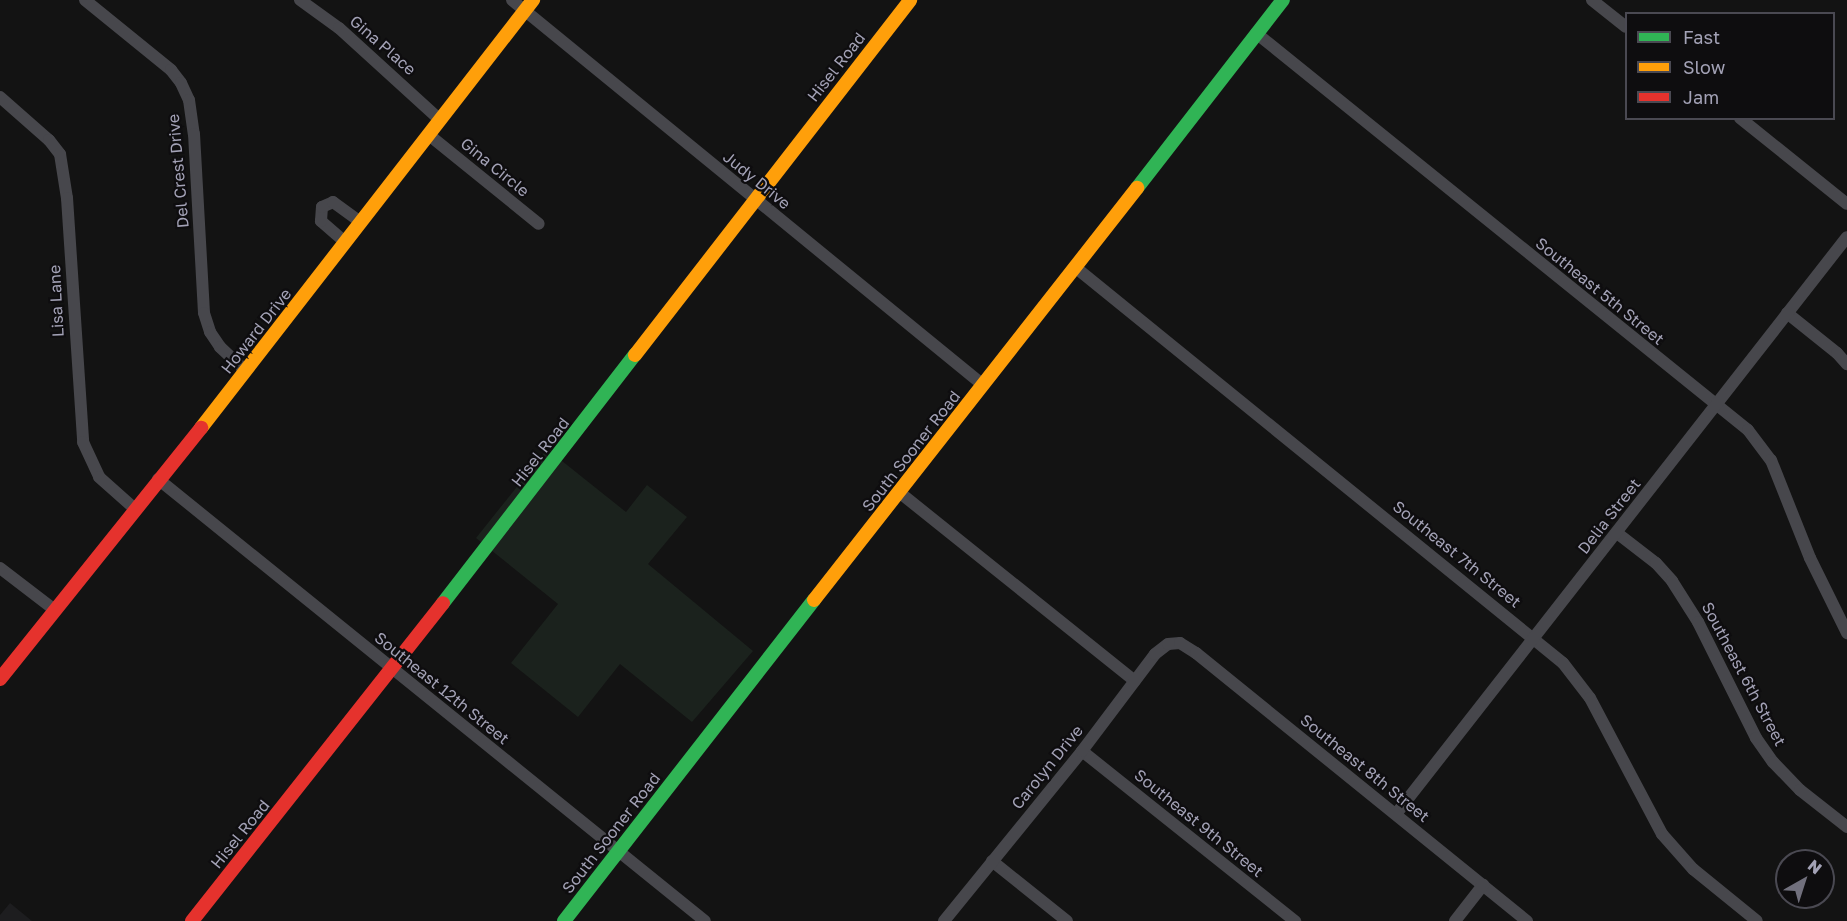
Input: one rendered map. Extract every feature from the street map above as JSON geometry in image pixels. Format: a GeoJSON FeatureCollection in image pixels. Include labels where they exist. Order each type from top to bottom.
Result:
{"type":"FeatureCollection","features":[{"type":"Feature","properties":{"kind":"street","name":"Del Crest Drive"},"geometry":{"type":"LineString","coordinates":[[85,0],[171,70],[181,82],[189,100],[194,134],[204,313],[210,332],[220,347],[246,371]]}},
{"type":"Feature","properties":{"kind":"street","name":"Gina Place"},"geometry":{"type":"LineString","coordinates":[[300,0],[339,28],[440,120]]}},
{"type":"Feature","properties":{"kind":"street","name":"Judy Drive"},"geometry":{"type":"LineString","coordinates":[[512,0],[529,5],[754,200],[983,385]]}},
{"type":"Feature","properties":{"kind":"street","name":"Hisel Road"},"geometry":{"type":"LineString","coordinates":[[192,921],[392,669],[910,0]]}},
{"type":"Feature","properties":{"kind":"street","name":"South Sooner Road"},"geometry":{"type":"LineString","coordinates":[[564,921],[1283,0]]}},
{"type":"Feature","properties":{"kind":"street"},"geometry":{"type":"LineString","coordinates":[[1592,0],[1625,26]]}},
{"type":"Feature","properties":{"kind":"street","name":"Howard Drive"},"geometry":{"type":"LineString","coordinates":[[0,679],[246,371],[529,5]]}},
{"type":"Feature","properties":{"kind":"street","name":"Southeast 5th Street"},"geometry":{"type":"LineString","coordinates":[[1256,33],[1714,405],[1748,430],[1771,460],[1810,558],[1847,633]]}},
{"type":"Feature","properties":{"kind":"street","name":"Lisa Lane"},"geometry":{"type":"LineString","coordinates":[[0,97],[49,140],[60,154],[67,198],[83,442],[99,477],[135,509]]}},
{"type":"Feature","properties":{"kind":"street"},"geometry":{"type":"LineString","coordinates":[[1742,120],[1847,204]]}},
{"type":"Feature","properties":{"kind":"street","name":"Gina Circle"},"geometry":{"type":"LineString","coordinates":[[429,135],[539,225]]}},
{"type":"Feature","properties":{"kind":"street"},"geometry":{"type":"LineString","coordinates":[[345,242],[321,221],[322,207],[333,202],[361,222]]}},
{"type":"Feature","properties":{"kind":"street","name":"Delia Street"},"geometry":{"type":"LineString","coordinates":[[1396,814],[1847,237]]}},
{"type":"Feature","properties":{"kind":"street","name":"Southeast 7th Street"},"geometry":{"type":"LineString","coordinates":[[1075,267],[1563,663],[1590,698],[1649,812],[1677,853],[1757,921]]}},
{"type":"Feature","properties":{"kind":"street"},"geometry":{"type":"LineString","coordinates":[[1787,313],[1837,353],[1847,364]]}},
{"type":"Feature","properties":{"kind":"street","name":"Southeast 12th Street"},"geometry":{"type":"LineString","coordinates":[[158,479],[705,921]]}},
{"type":"Feature","properties":{"kind":"street"},"geometry":{"type":"LineString","coordinates":[[899,492],[1135,681]]}},
{"type":"Feature","properties":{"kind":"street","name":"Southeast 6th Street"},"geometry":{"type":"LineString","coordinates":[[1617,533],[1656,563],[1672,580],[1698,622],[1756,738],[1773,762],[1800,790],[1847,827]]}},
{"type":"Feature","properties":{"kind":"street"},"geometry":{"type":"LineString","coordinates":[[0,568],[55,610]]}},
{"type":"Feature","properties":{"kind":"street","name":"Carolyn Drive"},"geometry":{"type":"LineString","coordinates":[[944,921],[1082,751],[1155,654],[1168,644],[1180,643]]}},
{"type":"Feature","properties":{"kind":"street","name":"Southeast 8th Street"},"geometry":{"type":"LineString","coordinates":[[1180,643],[1527,921]]}},
{"type":"Feature","properties":{"kind":"street","name":"Southeast 9th Street"},"geometry":{"type":"LineString","coordinates":[[1082,751],[1295,921]]}},
{"type":"Feature","properties":{"kind":"street"},"geometry":{"type":"LineString","coordinates":[[992,861],[1067,921]]}},
{"type":"Feature","properties":{"kind":"street"},"geometry":{"type":"LineString","coordinates":[[1455,921],[1483,885]]}},
{"type":"Feature","properties":{"kind":"shaded area"},"geometry":{"type":"Polygon","coordinates":[[[547,449],[626,512],[647,485],[687,517],[648,564],[753,651],[692,722],[620,664],[578,717],[511,663],[558,604],[476,538],[547,449]]]}},
{"type":"Feature","properties":{"kind":"shaded area"},"geometry":{"type":"Polygon","coordinates":[[[10,903],[32,921],[0,921],[0,915],[10,903]]]}},
{"type":"Feature","properties":{"kind":"traffic: fast"},"geometry":{"type":"LineString","coordinates":[[1137,188],[1283,0]]}},
{"type":"Feature","properties":{"kind":"traffic: fast"},"geometry":{"type":"LineString","coordinates":[[443,603],[635,355]]}},
{"type":"Feature","properties":{"kind":"traffic: fast"},"geometry":{"type":"LineString","coordinates":[[564,921],[814,600]]}},
{"type":"Feature","properties":{"kind":"traffic: slow"},"geometry":{"type":"LineString","coordinates":[[201,428],[533,0]]}},
{"type":"Feature","properties":{"kind":"traffic: slow"},"geometry":{"type":"LineString","coordinates":[[635,355],[910,0]]}},
{"type":"Feature","properties":{"kind":"traffic: slow"},"geometry":{"type":"LineString","coordinates":[[814,600],[1137,188]]}},
{"type":"Feature","properties":{"kind":"traffic: jam"},"geometry":{"type":"LineString","coordinates":[[0,679],[201,428]]}},
{"type":"Feature","properties":{"kind":"traffic: jam"},"geometry":{"type":"LineString","coordinates":[[192,921],[443,603]]}}]}
